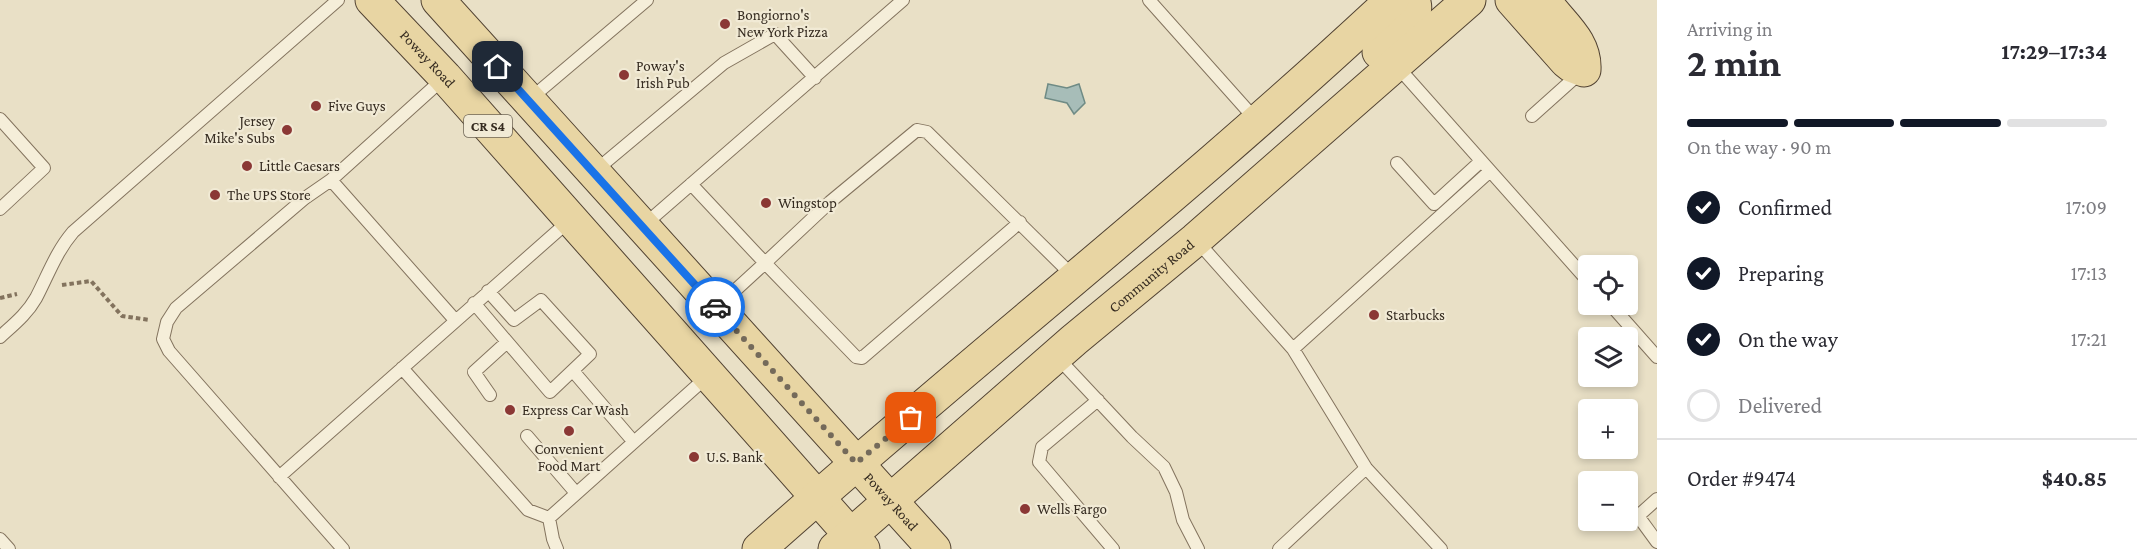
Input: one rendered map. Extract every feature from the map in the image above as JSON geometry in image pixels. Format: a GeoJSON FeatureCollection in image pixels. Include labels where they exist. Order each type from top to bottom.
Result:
{"type":"FeatureCollection","features":[{"type":"Feature","properties":{"kind":"main road","name":"Poway Road"},"geometry":{"type":"LineString","coordinates":[[372,0],[444,77],[818,496],[850,544]]}},
{"type":"Feature","properties":{"kind":"main road","name":"Poway Road"},"geometry":{"type":"LineString","coordinates":[[438,0],[934,549]]}},
{"type":"Feature","properties":{"kind":"main road"},"geometry":{"type":"LineString","coordinates":[[759,549],[856,463],[1258,122],[1392,0]]}},
{"type":"Feature","properties":{"kind":"main road"},"geometry":{"type":"LineString","coordinates":[[1302,146],[1314,122],[1337,91],[1408,24],[1415,9],[1413,0]]}},
{"type":"Feature","properties":{"kind":"main road","name":"Community Road"},"geometry":{"type":"LineString","coordinates":[[850,544],[889,500],[1195,240],[1469,0]]}},
{"type":"Feature","properties":{"kind":"main road"},"geometry":{"type":"LineString","coordinates":[[1512,0],[1571,65],[1584,70],[1584,60],[1576,40],[1544,0]]}},
{"type":"Feature","properties":{"kind":"main road"},"geometry":{"type":"LineString","coordinates":[[394,24],[461,66],[553,166],[566,174],[594,172]]}},
{"type":"Feature","properties":{"kind":"main road"},"geometry":{"type":"LineString","coordinates":[[1195,240],[1185,226],[1184,218],[1187,212],[1266,136],[1293,91]]}},
{"type":"Feature","properties":{"kind":"lane"},"geometry":{"type":"LineString","coordinates":[[0,337],[26,312],[41,288],[58,251],[73,232],[338,0]]}},
{"type":"Feature","properties":{"kind":"lane"},"geometry":{"type":"LineString","coordinates":[[529,100],[647,0]]}},
{"type":"Feature","properties":{"kind":"lane"},"geometry":{"type":"LineString","coordinates":[[643,226],[902,0]]}},
{"type":"Feature","properties":{"kind":"lane"},"geometry":{"type":"LineString","coordinates":[[1149,0],[1258,122]]}},
{"type":"Feature","properties":{"kind":"lane"},"geometry":{"type":"LineString","coordinates":[[594,172],[724,63],[774,34],[815,78]]}},
{"type":"Feature","properties":{"kind":"lane"},"geometry":{"type":"LineString","coordinates":[[1395,64],[1578,270]]}},
{"type":"Feature","properties":{"kind":"lane"},"geometry":{"type":"LineString","coordinates":[[1532,116],[1584,70]]}},
{"type":"Feature","properties":{"kind":"lane"},"geometry":{"type":"LineString","coordinates":[[343,549],[169,351],[163,339],[167,322],[176,308],[304,198],[331,180],[444,77]]}},
{"type":"Feature","properties":{"kind":"lane"},"geometry":{"type":"LineString","coordinates":[[0,119],[44,168],[0,209]]}},
{"type":"Feature","properties":{"kind":"lane"},"geometry":{"type":"LineString","coordinates":[[716,308],[830,202],[917,130],[927,132],[1075,279]]}},
{"type":"Feature","properties":{"kind":"lane"},"geometry":{"type":"LineString","coordinates":[[1397,163],[1434,204],[1480,162]]}},
{"type":"Feature","properties":{"kind":"lane"},"geometry":{"type":"LineString","coordinates":[[1293,349],[1490,172]]}},
{"type":"Feature","properties":{"kind":"lane"},"geometry":{"type":"LineString","coordinates":[[331,180],[455,320]]}},
{"type":"Feature","properties":{"kind":"lane"},"geometry":{"type":"LineString","coordinates":[[692,184],[856,357],[862,358],[1020,222]]}},
{"type":"Feature","properties":{"kind":"lane"},"geometry":{"type":"LineString","coordinates":[[279,477],[571,219]]}},
{"type":"Feature","properties":{"kind":"lane"},"geometry":{"type":"LineString","coordinates":[[1195,240],[1293,349],[1366,468],[1441,549]]}},
{"type":"Feature","properties":{"kind":"lane"},"geometry":{"type":"LineString","coordinates":[[474,303],[550,392],[590,354],[541,300],[514,320],[488,291]]}},
{"type":"Feature","properties":{"kind":"lane"},"geometry":{"type":"LineString","coordinates":[[1620,315],[1657,357]]}},
{"type":"Feature","properties":{"kind":"lane"},"geometry":{"type":"LineString","coordinates":[[490,395],[474,372],[507,342]]}},
{"type":"Feature","properties":{"kind":"lane"},"geometry":{"type":"LineString","coordinates":[[1057,357],[1164,467],[1176,492],[1183,520],[1198,549]]}},
{"type":"Feature","properties":{"kind":"lane"},"geometry":{"type":"LineString","coordinates":[[402,368],[528,510],[549,518]]}},
{"type":"Feature","properties":{"kind":"lane"},"geometry":{"type":"LineString","coordinates":[[573,371],[633,441]]}},
{"type":"Feature","properties":{"kind":"lane"},"geometry":{"type":"LineString","coordinates":[[549,518],[710,374]]}},
{"type":"Feature","properties":{"kind":"lane"},"geometry":{"type":"LineString","coordinates":[[1098,400],[1042,447],[1039,462],[1113,549]]}},
{"type":"Feature","properties":{"kind":"lane"},"geometry":{"type":"LineString","coordinates":[[527,436],[576,493]]}},
{"type":"Feature","properties":{"kind":"lane"},"geometry":{"type":"LineString","coordinates":[[1279,549],[1366,468]]}},
{"type":"Feature","properties":{"kind":"lane"},"geometry":{"type":"LineString","coordinates":[[1657,499],[1638,516],[1657,542]]}},
{"type":"Feature","properties":{"kind":"lane"},"geometry":{"type":"LineString","coordinates":[[549,518],[557,549]]}},
{"type":"Feature","properties":{"kind":"lane"},"geometry":{"type":"LineString","coordinates":[[0,539],[9,549]]}},
{"type":"Feature","properties":{"kind":"path"},"geometry":{"type":"LineString","coordinates":[[0,298],[41,288],[91,281],[122,316],[167,322]]}},
{"type":"Feature","properties":{"kind":"water"},"geometry":{"type":"Polygon","coordinates":[[[1048,84],[1067,88],[1079,84],[1085,103],[1074,114],[1067,103],[1045,98],[1048,84]]]}},
{"type":"Feature","properties":{"kind":"way so far"},"geometry":{"type":"LineString","coordinates":[[715,307],[856,463],[911,418]]}},
{"type":"Feature","properties":{"kind":"place","name":"Bongiorno's New York Pizza"},"geometry":{"type":"Point","coordinates":[725,24]}},
{"type":"Feature","properties":{"kind":"place","name":"Poway's Irish Pub"},"geometry":{"type":"Point","coordinates":[624,75]}},
{"type":"Feature","properties":{"kind":"place","name":"Five Guys"},"geometry":{"type":"Point","coordinates":[316,106]}},
{"type":"Feature","properties":{"kind":"place","name":"Jersey Mike's Subs"},"geometry":{"type":"Point","coordinates":[287,130]}},
{"type":"Feature","properties":{"kind":"place","name":"Little Caesars"},"geometry":{"type":"Point","coordinates":[247,166]}},
{"type":"Feature","properties":{"kind":"place","name":"The UPS Store"},"geometry":{"type":"Point","coordinates":[215,195]}},
{"type":"Feature","properties":{"kind":"place","name":"Wingstop"},"geometry":{"type":"Point","coordinates":[766,203]}},
{"type":"Feature","properties":{"kind":"place","name":"Starbucks"},"geometry":{"type":"Point","coordinates":[1374,315]}},
{"type":"Feature","properties":{"kind":"place","name":"Express Car Wash"},"geometry":{"type":"Point","coordinates":[510,410]}},
{"type":"Feature","properties":{"kind":"place","name":"Convenient Food Mart"},"geometry":{"type":"Point","coordinates":[569,431]}},
{"type":"Feature","properties":{"kind":"place","name":"U.S. Bank"},"geometry":{"type":"Point","coordinates":[694,457]}},
{"type":"Feature","properties":{"kind":"place","name":"Wells Fargo"},"geometry":{"type":"Point","coordinates":[1025,509]}},
{"type":"Feature","properties":{"kind":"route"},"geometry":{"type":"LineString","coordinates":[[498,67],[715,307]]}}]}
